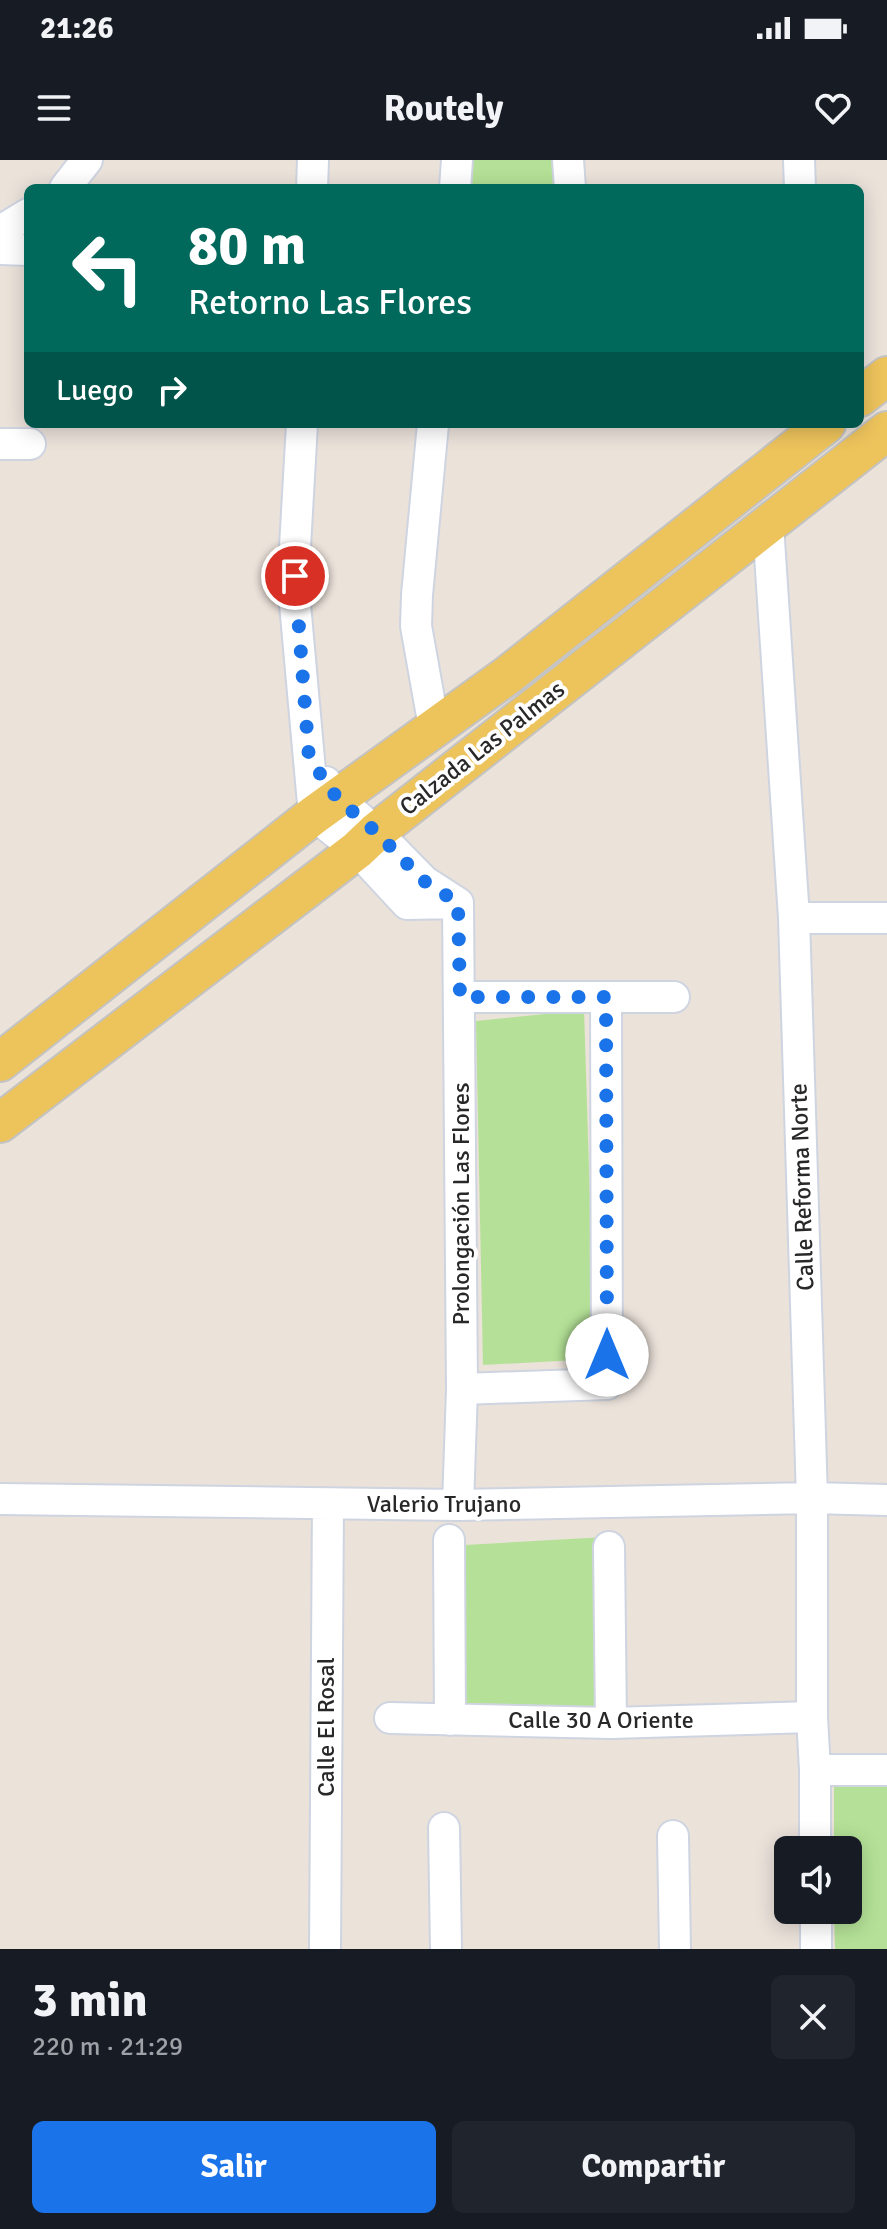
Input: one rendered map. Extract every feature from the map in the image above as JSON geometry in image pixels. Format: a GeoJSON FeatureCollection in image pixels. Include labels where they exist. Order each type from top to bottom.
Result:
{"type":"FeatureCollection","features":[{"type":"Feature","properties":{"kind":"main road"},"geometry":{"type":"LineString","coordinates":[[864,394],[887,376]]}},
{"type":"Feature","properties":{"kind":"main road","name":"Calzada Las Palmas"},"geometry":{"type":"LineString","coordinates":[[0,1062],[326,806],[508,675],[816,428]]}},
{"type":"Feature","properties":{"kind":"main road","name":"Calzada Las Palmas"},"geometry":{"type":"LineString","coordinates":[[0,1123],[366,841],[887,431]]}},
{"type":"Feature","properties":{"kind":"main road"},"geometry":{"type":"LineString","coordinates":[[508,675],[534,708]]}},
{"type":"Feature","properties":{"kind":"street"},"geometry":{"type":"LineString","coordinates":[[68,184],[87,160]]}},
{"type":"Feature","properties":{"kind":"street"},"geometry":{"type":"LineString","coordinates":[[312,184],[313,160]]}},
{"type":"Feature","properties":{"kind":"street"},"geometry":{"type":"LineString","coordinates":[[455,184],[457,160]]}},
{"type":"Feature","properties":{"kind":"street"},"geometry":{"type":"LineString","coordinates":[[568,160],[570,184]]}},
{"type":"Feature","properties":{"kind":"street"},"geometry":{"type":"LineString","coordinates":[[799,160],[800,184]]}},
{"type":"Feature","properties":{"kind":"street"},"geometry":{"type":"LineString","coordinates":[[0,231],[24,216]]}},
{"type":"Feature","properties":{"kind":"street"},"geometry":{"type":"LineString","coordinates":[[0,249],[24,250]]}},
{"type":"Feature","properties":{"kind":"street","name":"Prolongación Las Flores"},"geometry":{"type":"LineString","coordinates":[[302,428],[295,604],[309,758],[326,806],[366,841],[407,904],[458,903],[462,1389],[458,1505]]}},
{"type":"Feature","properties":{"kind":"street"},"geometry":{"type":"LineString","coordinates":[[433,428],[416,626],[434,727]]}},
{"type":"Feature","properties":{"kind":"street"},"geometry":{"type":"LineString","coordinates":[[0,444],[30,444]]}},
{"type":"Feature","properties":{"kind":"street","name":"Calle Reforma Norte"},"geometry":{"type":"LineString","coordinates":[[768,525],[794,918],[812,1498],[815,1836]]}},
{"type":"Feature","properties":{"kind":"street"},"geometry":{"type":"LineString","coordinates":[[794,918],[887,918]]}},
{"type":"Feature","properties":{"kind":"street"},"geometry":{"type":"LineString","coordinates":[[460,997],[674,997]]}},
{"type":"Feature","properties":{"kind":"street"},"geometry":{"type":"LineString","coordinates":[[462,1389],[607,1384],[606,997]]}},
{"type":"Feature","properties":{"kind":"street","name":"Valerio Trujano"},"geometry":{"type":"LineString","coordinates":[[0,1499],[458,1505],[812,1498],[887,1500]]}},
{"type":"Feature","properties":{"kind":"street","name":"Calle El Rosal"},"geometry":{"type":"LineString","coordinates":[[325,1949],[328,1504]]}},
{"type":"Feature","properties":{"kind":"street"},"geometry":{"type":"LineString","coordinates":[[449,1540],[450,1720]]}},
{"type":"Feature","properties":{"kind":"street"},"geometry":{"type":"LineString","coordinates":[[609,1547],[611,1723]]}},
{"type":"Feature","properties":{"kind":"street","name":"Calle 30 A Oriente"},"geometry":{"type":"LineString","coordinates":[[390,1718],[611,1723],[812,1717]]}},
{"type":"Feature","properties":{"kind":"street"},"geometry":{"type":"LineString","coordinates":[[815,1770],[887,1770]]}},
{"type":"Feature","properties":{"kind":"street"},"geometry":{"type":"LineString","coordinates":[[444,1828],[446,1949]]}},
{"type":"Feature","properties":{"kind":"street"},"geometry":{"type":"LineString","coordinates":[[673,1836],[675,1949]]}},
{"type":"Feature","properties":{"kind":"street"},"geometry":{"type":"LineString","coordinates":[[816,1924],[816,1949]]}},
{"type":"Feature","properties":{"kind":"green space"},"geometry":{"type":"Polygon","coordinates":[[[468,160],[558,160],[559,184],[466,184],[468,160]]]}},
{"type":"Feature","properties":{"kind":"green space"},"geometry":{"type":"Polygon","coordinates":[[[584,1010],[595,1359],[483,1365],[476,1021],[584,1010]]]}},
{"type":"Feature","properties":{"kind":"green space"},"geometry":{"type":"Polygon","coordinates":[[[605,1537],[594,1706],[466,1708],[465,1545],[605,1537]]]}},
{"type":"Feature","properties":{"kind":"green space"},"geometry":{"type":"Polygon","coordinates":[[[887,1782],[887,1949],[835,1949],[834,1924],[862,1924],[862,1836],[834,1836],[834,1783],[887,1782]]]}},
{"type":"Feature","properties":{"kind":"route"},"geometry":{"type":"LineString","coordinates":[[295,576],[309,758],[337,798],[424,881],[458,903],[460,997],[606,997],[607,1355]]}}]}
